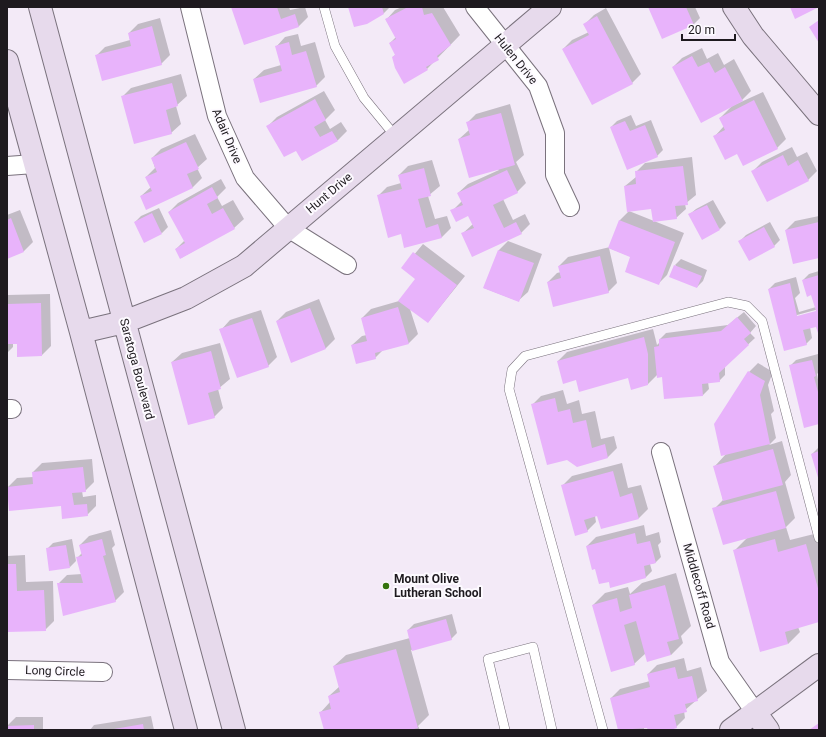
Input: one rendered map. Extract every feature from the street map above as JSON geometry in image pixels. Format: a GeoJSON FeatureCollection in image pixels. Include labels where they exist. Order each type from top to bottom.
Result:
{"type":"FeatureCollection","features":[{"type":"Feature","properties":{"kind":"main road","name":"Saratoga Boulevard"},"geometry":{"type":"LineString","coordinates":[[40,7],[234,730]]}},
{"type":"Feature","properties":{"kind":"main road","name":"Hunt Drive"},"geometry":{"type":"LineString","coordinates":[[81,332],[124,322],[186,298],[244,266],[550,7]]}},
{"type":"Feature","properties":{"kind":"main road"},"geometry":{"type":"LineString","coordinates":[[734,7],[753,36],[819,114]]}},
{"type":"Feature","properties":{"kind":"main road"},"geometry":{"type":"LineString","coordinates":[[7,61],[81,332],[186,730]]}},
{"type":"Feature","properties":{"kind":"main road"},"geometry":{"type":"LineString","coordinates":[[730,730],[819,665]]}},
{"type":"Feature","properties":{"kind":"main road"},"geometry":{"type":"LineString","coordinates":[[755,712],[768,730]]}},
{"type":"Feature","properties":{"kind":"street","name":"Adair Drive"},"geometry":{"type":"LineString","coordinates":[[190,7],[217,116],[245,178],[288,228],[346,265]]}},
{"type":"Feature","properties":{"kind":"street","name":"Hulen Drive"},"geometry":{"type":"LineString","coordinates":[[474,7],[538,86],[555,133],[555,175],[570,207]]}},
{"type":"Feature","properties":{"kind":"street"},"geometry":{"type":"LineString","coordinates":[[7,166],[34,164]]}},
{"type":"Feature","properties":{"kind":"street","name":"Middlecoff Road"},"geometry":{"type":"LineString","coordinates":[[661,452],[720,662],[755,712]]}},
{"type":"Feature","properties":{"kind":"street","name":"Long Circle"},"geometry":{"type":"LineString","coordinates":[[7,670],[103,672]]}},
{"type":"Feature","properties":{"kind":"lane"},"geometry":{"type":"LineString","coordinates":[[324,7],[335,46],[364,98],[396,137]]}},
{"type":"Feature","properties":{"kind":"lane"},"geometry":{"type":"LineString","coordinates":[[603,730],[509,389],[512,370],[525,356],[728,302],[747,306],[762,321],[819,538]]}},
{"type":"Feature","properties":{"kind":"lane"},"geometry":{"type":"LineString","coordinates":[[504,730],[488,659],[533,647],[552,730]]}},
{"type":"Feature","properties":{"kind":"building"},"geometry":{"type":"Polygon","coordinates":[[[231,7],[277,7],[281,19],[295,14],[299,27],[244,45],[231,7]]]}},
{"type":"Feature","properties":{"kind":"building"},"geometry":{"type":"Polygon","coordinates":[[[348,7],[382,7],[384,14],[367,24],[354,27],[348,7]]]}},
{"type":"Feature","properties":{"kind":"building"},"geometry":{"type":"Polygon","coordinates":[[[408,7],[422,7],[424,15],[432,13],[451,45],[437,56],[439,60],[426,67],[428,70],[404,84],[395,68],[392,57],[395,55],[389,43],[396,39],[385,19],[408,7]]]}},
{"type":"Feature","properties":{"kind":"building"},"geometry":{"type":"Polygon","coordinates":[[[648,7],[686,7],[694,25],[662,39],[648,7]]]}},
{"type":"Feature","properties":{"kind":"building"},"geometry":{"type":"Polygon","coordinates":[[[790,7],[819,7],[795,19],[790,7]]]}},
{"type":"Feature","properties":{"kind":"building"},"geometry":{"type":"Polygon","coordinates":[[[597,16],[633,84],[592,105],[562,49],[589,35],[583,24],[597,16]]]}},
{"type":"Feature","properties":{"kind":"building"},"geometry":{"type":"Polygon","coordinates":[[[819,20],[819,43],[809,27],[819,20]]]}},
{"type":"Feature","properties":{"kind":"building"},"geometry":{"type":"Polygon","coordinates":[[[152,26],[162,65],[102,81],[95,55],[131,46],[128,33],[152,26]]]}},
{"type":"Feature","properties":{"kind":"building"},"geometry":{"type":"Polygon","coordinates":[[[289,42],[292,55],[306,51],[317,87],[260,103],[253,79],[282,71],[275,46],[289,42]]]}},
{"type":"Feature","properties":{"kind":"building"},"geometry":{"type":"Polygon","coordinates":[[[692,56],[698,67],[709,62],[715,73],[725,67],[743,101],[701,123],[672,67],[692,56]]]}},
{"type":"Feature","properties":{"kind":"building"},"geometry":{"type":"Polygon","coordinates":[[[172,83],[178,106],[166,110],[172,134],[134,144],[121,96],[172,83]]]}},
{"type":"Feature","properties":{"kind":"building"},"geometry":{"type":"Polygon","coordinates":[[[315,99],[326,120],[314,127],[320,137],[332,131],[338,141],[302,161],[296,151],[284,157],[266,126],[315,99]]]}},
{"type":"Feature","properties":{"kind":"building"},"geometry":{"type":"Polygon","coordinates":[[[754,100],[778,149],[743,166],[737,154],[725,160],[713,136],[725,130],[719,118],[754,100]]]}},
{"type":"Feature","properties":{"kind":"building"},"geometry":{"type":"Polygon","coordinates":[[[501,113],[515,165],[469,178],[458,139],[470,135],[466,122],[501,113]]]}},
{"type":"Feature","properties":{"kind":"building"},"geometry":{"type":"Polygon","coordinates":[[[625,121],[630,131],[645,125],[658,157],[627,170],[610,127],[625,121]]]}},
{"type":"Feature","properties":{"kind":"building"},"geometry":{"type":"Polygon","coordinates":[[[186,142],[199,169],[187,174],[193,188],[146,210],[140,196],[152,191],[145,177],[157,172],[151,158],[186,142]]]}},
{"type":"Feature","properties":{"kind":"building"},"geometry":{"type":"Polygon","coordinates":[[[783,155],[788,166],[798,160],[809,181],[767,202],[751,171],[783,155]]]}},
{"type":"Feature","properties":{"kind":"building"},"geometry":{"type":"Polygon","coordinates":[[[683,166],[688,205],[675,206],[677,219],[653,222],[651,209],[627,212],[624,186],[636,184],[635,171],[683,166]]]}},
{"type":"Feature","properties":{"kind":"building"},"geometry":{"type":"Polygon","coordinates":[[[424,168],[431,196],[418,199],[426,228],[438,224],[442,238],[404,248],[401,234],[388,238],[377,195],[402,189],[398,175],[424,168]]]}},
{"type":"Feature","properties":{"kind":"building"},"geometry":{"type":"Polygon","coordinates":[[[507,170],[518,193],[493,205],[504,228],[516,222],[522,234],[472,257],[461,233],[474,228],[468,216],[456,222],[450,210],[463,205],[457,193],[507,170]]]}},
{"type":"Feature","properties":{"kind":"building"},"geometry":{"type":"Polygon","coordinates":[[[212,187],[218,198],[207,204],[212,214],[223,208],[235,229],[180,259],[175,249],[185,243],[168,212],[212,187]]]}},
{"type":"Feature","properties":{"kind":"building"},"geometry":{"type":"Polygon","coordinates":[[[707,205],[720,230],[702,240],[688,214],[707,205]]]}},
{"type":"Feature","properties":{"kind":"building"},"geometry":{"type":"Polygon","coordinates":[[[152,213],[162,234],[144,243],[134,222],[152,213]]]}},
{"type":"Feature","properties":{"kind":"building"},"geometry":{"type":"Polygon","coordinates":[[[11,218],[24,252],[7,259],[7,220],[11,218]]]}},
{"type":"Feature","properties":{"kind":"building"},"geometry":{"type":"Polygon","coordinates":[[[619,220],[675,242],[659,285],[625,272],[630,257],[608,248],[619,220]]]}},
{"type":"Feature","properties":{"kind":"building"},"geometry":{"type":"Polygon","coordinates":[[[819,222],[819,258],[793,264],[785,230],[819,222]]]}},
{"type":"Feature","properties":{"kind":"building"},"geometry":{"type":"Polygon","coordinates":[[[764,227],[775,247],[749,261],[738,241],[764,227]]]}},
{"type":"Feature","properties":{"kind":"building"},"geometry":{"type":"Polygon","coordinates":[[[498,250],[534,263],[519,302],[483,288],[498,250]]]}},
{"type":"Feature","properties":{"kind":"building"},"geometry":{"type":"Polygon","coordinates":[[[413,252],[457,285],[428,323],[398,301],[415,279],[401,268],[413,252]]]}},
{"type":"Feature","properties":{"kind":"building"},"geometry":{"type":"Polygon","coordinates":[[[600,256],[609,293],[553,307],[547,282],[561,278],[558,266],[600,256]]]}},
{"type":"Feature","properties":{"kind":"building"},"geometry":{"type":"Polygon","coordinates":[[[674,265],[702,276],[697,288],[669,277],[674,265]]]}},
{"type":"Feature","properties":{"kind":"building"},"geometry":{"type":"Polygon","coordinates":[[[819,275],[819,336],[816,327],[803,330],[807,345],[784,351],[768,289],[790,283],[797,316],[816,311],[811,295],[807,297],[802,280],[819,275]]]}},
{"type":"Feature","properties":{"kind":"building"},"geometry":{"type":"Polygon","coordinates":[[[41,303],[42,356],[17,357],[17,344],[7,344],[7,304],[41,303]]]}},
{"type":"Feature","properties":{"kind":"building"},"geometry":{"type":"Polygon","coordinates":[[[398,307],[409,344],[375,353],[376,359],[356,364],[351,345],[367,341],[361,318],[398,307]]]}},
{"type":"Feature","properties":{"kind":"building"},"geometry":{"type":"Polygon","coordinates":[[[310,308],[326,349],[291,363],[276,321],[310,308]]]}},
{"type":"Feature","properties":{"kind":"building"},"geometry":{"type":"Polygon","coordinates":[[[737,317],[751,333],[744,339],[749,345],[719,373],[720,382],[702,384],[703,396],[664,399],[662,377],[657,378],[654,347],[659,346],[659,339],[721,331],[737,317]]]}},
{"type":"Feature","properties":{"kind":"building"},"geometry":{"type":"Polygon","coordinates":[[[252,318],[269,367],[237,378],[219,329],[252,318]]]}},
{"type":"Feature","properties":{"kind":"building"},"geometry":{"type":"Polygon","coordinates":[[[644,337],[648,354],[648,385],[631,390],[628,378],[579,392],[576,380],[563,384],[557,361],[644,337]]]}},
{"type":"Feature","properties":{"kind":"building"},"geometry":{"type":"Polygon","coordinates":[[[211,351],[221,389],[208,393],[215,418],[188,425],[171,362],[211,351]]]}},
{"type":"Feature","properties":{"kind":"building"},"geometry":{"type":"Polygon","coordinates":[[[812,360],[816,376],[814,377],[818,392],[819,391],[819,424],[804,428],[789,365],[812,360]]]}},
{"type":"Feature","properties":{"kind":"building"},"geometry":{"type":"Polygon","coordinates":[[[748,371],[765,381],[760,395],[770,444],[721,456],[714,424],[748,371]]]}},
{"type":"Feature","properties":{"kind":"building"},"geometry":{"type":"Polygon","coordinates":[[[555,398],[558,412],[570,409],[573,423],[586,420],[592,448],[605,444],[608,458],[577,467],[567,460],[547,465],[531,404],[555,398]]]}},
{"type":"Feature","properties":{"kind":"building"},"geometry":{"type":"Polygon","coordinates":[[[773,449],[783,485],[723,501],[713,466],[773,449]]]}},
{"type":"Feature","properties":{"kind":"building"},"geometry":{"type":"Polygon","coordinates":[[[819,451],[819,481],[811,454],[819,451]]]}},
{"type":"Feature","properties":{"kind":"building"},"geometry":{"type":"Polygon","coordinates":[[[83,467],[86,492],[72,493],[74,505],[87,504],[88,516],[62,519],[61,506],[9,511],[7,487],[33,484],[32,472],[83,467]]]}},
{"type":"Feature","properties":{"kind":"building"},"geometry":{"type":"Polygon","coordinates":[[[613,471],[620,497],[632,493],[639,519],[601,529],[597,516],[584,520],[588,532],[575,536],[561,485],[613,471]]]}},
{"type":"Feature","properties":{"kind":"building"},"geometry":{"type":"Polygon","coordinates":[[[776,491],[786,528],[723,545],[712,508],[776,491]]]}},
{"type":"Feature","properties":{"kind":"building"},"geometry":{"type":"Polygon","coordinates":[[[635,533],[637,544],[650,541],[656,563],[644,566],[646,578],[610,588],[609,582],[599,584],[595,569],[592,570],[586,546],[635,533]]]}},
{"type":"Feature","properties":{"kind":"building"},"geometry":{"type":"Polygon","coordinates":[[[102,539],[106,555],[103,556],[116,602],[63,616],[57,583],[83,583],[76,557],[82,556],[79,545],[102,539]]]}},
{"type":"Feature","properties":{"kind":"building"},"geometry":{"type":"Polygon","coordinates":[[[775,539],[778,552],[806,544],[819,592],[819,622],[785,632],[788,644],[760,652],[733,550],[775,539]]]}},
{"type":"Feature","properties":{"kind":"building"},"geometry":{"type":"Polygon","coordinates":[[[66,545],[70,568],[49,571],[46,548],[66,545]]]}},
{"type":"Feature","properties":{"kind":"building"},"geometry":{"type":"Polygon","coordinates":[[[7,564],[16,564],[17,591],[44,590],[46,631],[7,632],[7,564]]]}},
{"type":"Feature","properties":{"kind":"building"},"geometry":{"type":"Polygon","coordinates":[[[665,585],[679,639],[667,642],[671,655],[647,662],[636,621],[624,625],[635,665],[611,672],[592,605],[617,598],[620,612],[632,608],[629,595],[665,585]]]}},
{"type":"Feature","properties":{"kind":"building"},"geometry":{"type":"Polygon","coordinates":[[[446,619],[452,640],[412,651],[407,630],[446,619]]]}},
{"type":"Feature","properties":{"kind":"building"},"geometry":{"type":"Polygon","coordinates":[[[396,649],[418,728],[410,730],[324,730],[319,712],[331,709],[328,696],[340,692],[333,666],[396,649]]]}},
{"type":"Feature","properties":{"kind":"building"},"geometry":{"type":"Polygon","coordinates":[[[675,667],[678,679],[692,676],[698,701],[685,704],[687,712],[674,715],[677,728],[670,730],[648,730],[647,728],[618,730],[610,698],[650,687],[647,674],[675,667]]]}},
{"type":"Feature","properties":{"kind":"building"},"geometry":{"type":"Polygon","coordinates":[[[819,723],[819,730],[809,730],[819,723]]]}},
{"type":"Feature","properties":{"kind":"building"},"geometry":{"type":"Polygon","coordinates":[[[143,724],[144,730],[114,730],[114,729],[143,724]]]}},
{"type":"Feature","properties":{"kind":"building"},"geometry":{"type":"Polygon","coordinates":[[[34,725],[34,730],[7,730],[7,726],[34,725]]]}},
{"type":"Feature","properties":{"kind":"place","name":"Mount Olive Lutheran School"},"geometry":{"type":"Point","coordinates":[386,586]}}]}
